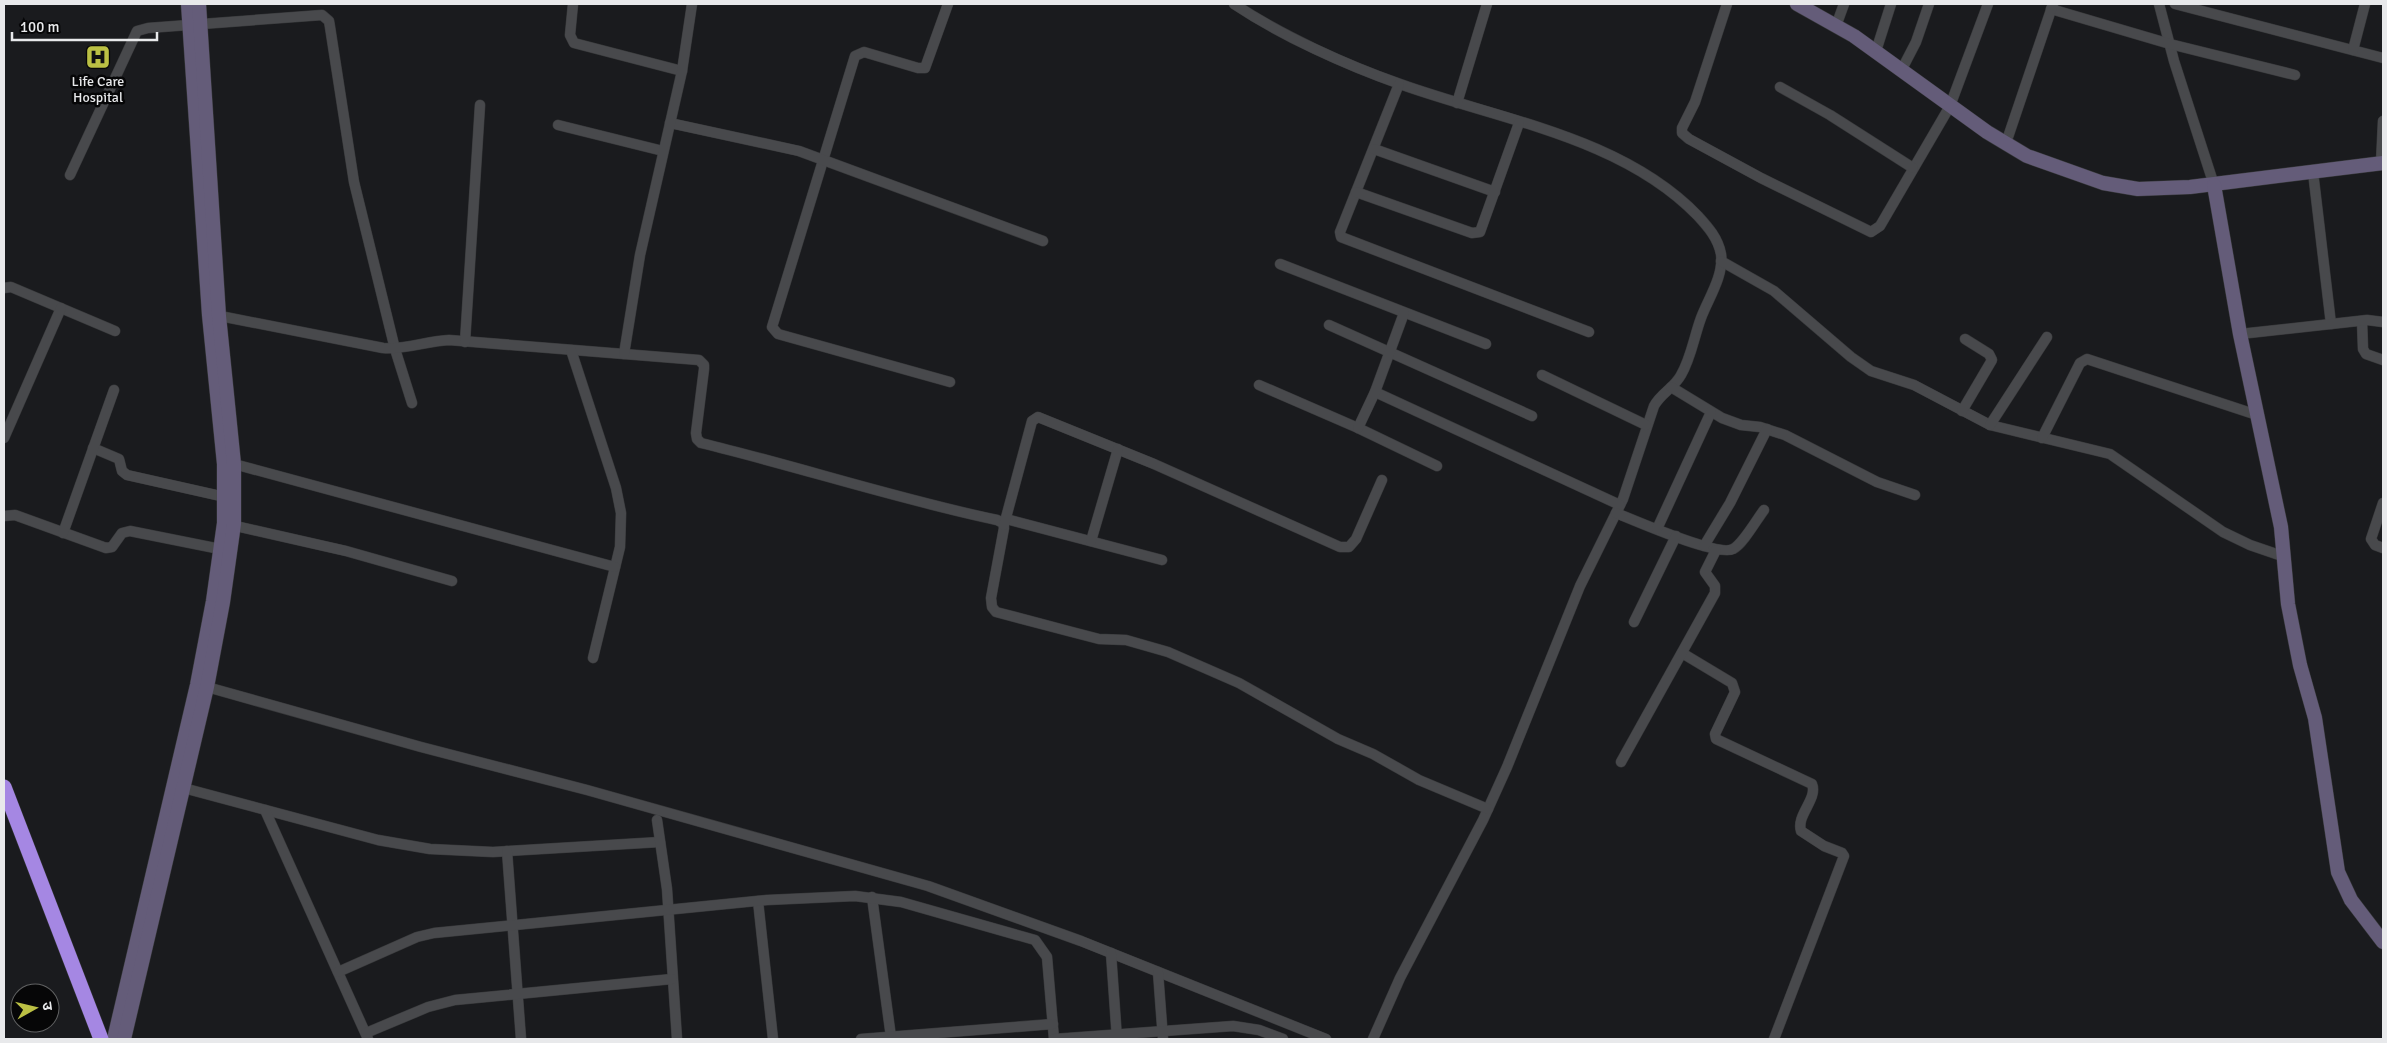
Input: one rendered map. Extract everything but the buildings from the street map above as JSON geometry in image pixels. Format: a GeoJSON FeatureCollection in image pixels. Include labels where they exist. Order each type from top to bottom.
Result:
{"type":"FeatureCollection","features":[{"type":"Feature","properties":{"kind":"highway"},"geometry":{"type":"LineString","coordinates":[[4,787],[101,1039]]}},
{"type":"Feature","properties":{"kind":"street"},"geometry":{"type":"LineString","coordinates":[[188,4],[195,24]]}},
{"type":"Feature","properties":{"kind":"street"},"geometry":{"type":"LineString","coordinates":[[124,1039],[178,786],[220,549],[229,524],[224,497],[224,464],[195,24],[199,4]]}},
{"type":"Feature","properties":{"kind":"street"},"geometry":{"type":"LineString","coordinates":[[573,4],[570,35],[574,43],[682,71]]}},
{"type":"Feature","properties":{"kind":"street"},"geometry":{"type":"LineString","coordinates":[[624,354],[640,255],[682,71],[692,4]]}},
{"type":"Feature","properties":{"kind":"street"},"geometry":{"type":"LineString","coordinates":[[948,4],[925,68],[918,68],[864,52],[855,56],[772,323],[772,330],[778,334],[950,382]]}},
{"type":"Feature","properties":{"kind":"street"},"geometry":{"type":"LineString","coordinates":[[1234,4],[1278,29],[1358,68],[1399,84],[1591,146],[1646,176],[1668,190],[1690,208],[1710,229],[1718,245],[1721,261],[1720,272],[1701,319],[1688,360],[1681,376],[1658,398],[1646,425],[1618,509],[1580,586],[1488,809],[1400,978],[1373,1039]]}},
{"type":"Feature","properties":{"kind":"street"},"geometry":{"type":"LineString","coordinates":[[1457,103],[1487,4]]}},
{"type":"Feature","properties":{"kind":"street"},"geometry":{"type":"LineString","coordinates":[[1727,4],[1698,94],[1682,128],[1684,135],[1761,178],[1871,232],[1880,226],[1950,106],[1988,4]]}},
{"type":"Feature","properties":{"kind":"street"},"geometry":{"type":"LineString","coordinates":[[1797,4],[1876,51],[1950,106],[2027,156],[2103,183],[2138,189],[2214,185],[2382,163],[2383,121]]}},
{"type":"Feature","properties":{"kind":"street"},"geometry":{"type":"LineString","coordinates":[[1836,26],[1844,4]]}},
{"type":"Feature","properties":{"kind":"street"},"geometry":{"type":"LineString","coordinates":[[1876,51],[1891,4]]}},
{"type":"Feature","properties":{"kind":"street"},"geometry":{"type":"LineString","coordinates":[[1902,70],[1916,42],[1929,4]]}},
{"type":"Feature","properties":{"kind":"street"},"geometry":{"type":"LineString","coordinates":[[2159,4],[2214,185],[2240,334],[2276,500],[2285,557],[2288,604],[2300,665],[2316,726],[2338,872],[2352,900],[2383,942]]}},
{"type":"Feature","properties":{"kind":"street"},"geometry":{"type":"LineString","coordinates":[[2175,4],[2383,58]]}},
{"type":"Feature","properties":{"kind":"street"},"geometry":{"type":"LineString","coordinates":[[2353,50],[2365,4]]}},
{"type":"Feature","properties":{"kind":"street"},"geometry":{"type":"LineString","coordinates":[[2006,143],[2052,6],[2170,44],[2295,75]]}},
{"type":"Feature","properties":{"kind":"street"},"geometry":{"type":"LineString","coordinates":[[70,175],[137,31],[148,28],[322,15],[329,21],[350,163],[395,349],[412,403]]}},
{"type":"Feature","properties":{"kind":"street"},"geometry":{"type":"LineString","coordinates":[[1399,84],[1340,236],[1588,332]]}},
{"type":"Feature","properties":{"kind":"street"},"geometry":{"type":"LineString","coordinates":[[1780,87],[1830,115],[1913,168]]}},
{"type":"Feature","properties":{"kind":"street"},"geometry":{"type":"LineString","coordinates":[[465,342],[480,105]]}},
{"type":"Feature","properties":{"kind":"street"},"geometry":{"type":"LineString","coordinates":[[670,123],[780,146],[1042,241]]}},
{"type":"Feature","properties":{"kind":"street"},"geometry":{"type":"LineString","coordinates":[[1356,192],[1476,234],[1482,231],[1519,123]]}},
{"type":"Feature","properties":{"kind":"street"},"geometry":{"type":"LineString","coordinates":[[558,125],[664,151]]}},
{"type":"Feature","properties":{"kind":"street"},"geometry":{"type":"LineString","coordinates":[[1374,149],[1495,192]]}},
{"type":"Feature","properties":{"kind":"street"},"geometry":{"type":"LineString","coordinates":[[2313,172],[2331,324]]}},
{"type":"Feature","properties":{"kind":"street"},"geometry":{"type":"LineString","coordinates":[[1721,261],[1774,292],[1860,364],[1883,376],[1914,385],[1962,412],[1990,425],[2110,454],[2223,532],[2250,545],[2285,557]]}},
{"type":"Feature","properties":{"kind":"street"},"geometry":{"type":"LineString","coordinates":[[1280,264],[1486,344]]}},
{"type":"Feature","properties":{"kind":"street"},"geometry":{"type":"LineString","coordinates":[[4,288],[11,287],[115,331]]}},
{"type":"Feature","properties":{"kind":"street"},"geometry":{"type":"LineString","coordinates":[[4,438],[61,308]]}},
{"type":"Feature","properties":{"kind":"street"},"geometry":{"type":"LineString","coordinates":[[1358,428],[1375,392],[1404,313]]}},
{"type":"Feature","properties":{"kind":"street"},"geometry":{"type":"LineString","coordinates":[[214,315],[395,349],[438,341],[695,359],[702,362],[704,368],[696,433],[697,439],[701,443],[783,463],[892,496],[1091,541],[1162,560]]}},
{"type":"Feature","properties":{"kind":"street"},"geometry":{"type":"LineString","coordinates":[[114,1039],[178,786],[207,687],[223,602],[234,464],[214,315]]}},
{"type":"Feature","properties":{"kind":"street"},"geometry":{"type":"LineString","coordinates":[[2240,334],[2362,321],[2383,322]]}},
{"type":"Feature","properties":{"kind":"street"},"geometry":{"type":"LineString","coordinates":[[2362,321],[2363,349],[2366,354],[2383,360]]}},
{"type":"Feature","properties":{"kind":"street"},"geometry":{"type":"LineString","coordinates":[[1329,325],[1532,416]]}},
{"type":"Feature","properties":{"kind":"street"},"geometry":{"type":"LineString","coordinates":[[1990,425],[2047,337]]}},
{"type":"Feature","properties":{"kind":"street"},"geometry":{"type":"LineString","coordinates":[[1962,412],[1992,360],[1989,354],[1965,339]]}},
{"type":"Feature","properties":{"kind":"street"},"geometry":{"type":"LineString","coordinates":[[571,350],[620,502],[621,536],[616,567],[592,658]]}},
{"type":"Feature","properties":{"kind":"street"},"geometry":{"type":"LineString","coordinates":[[2042,438],[2080,363],[2087,359],[2257,415]]}},
{"type":"Feature","properties":{"kind":"street"},"geometry":{"type":"LineString","coordinates":[[1542,375],[1646,425]]}},
{"type":"Feature","properties":{"kind":"street"},"geometry":{"type":"LineString","coordinates":[[1259,385],[1358,428],[1437,466]]}},
{"type":"Feature","properties":{"kind":"street"},"geometry":{"type":"LineString","coordinates":[[1671,387],[1711,412],[1736,424],[1767,429],[1822,452],[1877,482],[1915,495]]}},
{"type":"Feature","properties":{"kind":"street"},"geometry":{"type":"LineString","coordinates":[[63,532],[114,390]]}},
{"type":"Feature","properties":{"kind":"street"},"geometry":{"type":"LineString","coordinates":[[1375,392],[1657,529],[1716,550],[1728,551],[1737,547],[1764,510]]}},
{"type":"Feature","properties":{"kind":"street"},"geometry":{"type":"LineString","coordinates":[[1657,529],[1711,412]]}},
{"type":"Feature","properties":{"kind":"street"},"geometry":{"type":"LineString","coordinates":[[1382,480],[1356,539],[1349,547],[1345,548],[1043,417],[1035,418],[1032,421],[1005,522],[991,598],[992,607],[996,612],[1090,637],[1126,640],[1168,652],[1239,683],[1338,739],[1372,754],[1419,780],[1488,809]]}},
{"type":"Feature","properties":{"kind":"street"},"geometry":{"type":"LineString","coordinates":[[1704,546],[1730,503],[1767,429]]}},
{"type":"Feature","properties":{"kind":"street"},"geometry":{"type":"LineString","coordinates":[[93,448],[119,459],[122,471],[127,475],[224,497]]}},
{"type":"Feature","properties":{"kind":"street"},"geometry":{"type":"LineString","coordinates":[[1091,541],[1118,449]]}},
{"type":"Feature","properties":{"kind":"street"},"geometry":{"type":"LineString","coordinates":[[234,464],[616,567]]}},
{"type":"Feature","properties":{"kind":"street"},"geometry":{"type":"LineString","coordinates":[[2383,503],[2371,539],[2375,546],[2383,548]]}},
{"type":"Feature","properties":{"kind":"street"},"geometry":{"type":"LineString","coordinates":[[4,516],[15,515],[106,548],[112,547],[122,533],[130,531],[220,549]]}},
{"type":"Feature","properties":{"kind":"street"},"geometry":{"type":"LineString","coordinates":[[229,524],[346,551],[452,581]]}},
{"type":"Feature","properties":{"kind":"street"},"geometry":{"type":"LineString","coordinates":[[1634,622],[1676,536]]}},
{"type":"Feature","properties":{"kind":"street"},"geometry":{"type":"LineString","coordinates":[[1620,762],[1715,593],[1715,586],[1706,576],[1705,572],[1716,550]]}},
{"type":"Feature","properties":{"kind":"street"},"geometry":{"type":"LineString","coordinates":[[1682,653],[1732,683],[1735,687],[1735,692],[1716,734],[1716,739],[1812,784],[1813,791],[1800,824],[1801,830],[1824,846],[1842,853],[1844,856],[1774,1039]]}},
{"type":"Feature","properties":{"kind":"street"},"geometry":{"type":"LineString","coordinates":[[207,687],[422,747],[588,790],[928,886],[1111,953],[1326,1039]]}},
{"type":"Feature","properties":{"kind":"street"},"geometry":{"type":"LineString","coordinates":[[178,786],[402,846],[458,851],[507,851],[660,842]]}},
{"type":"Feature","properties":{"kind":"street"},"geometry":{"type":"LineString","coordinates":[[265,810],[367,1036],[436,1004],[455,1000],[672,979]]}},
{"type":"Feature","properties":{"kind":"street"},"geometry":{"type":"LineString","coordinates":[[657,820],[668,910],[677,1039]]}},
{"type":"Feature","properties":{"kind":"street"},"geometry":{"type":"LineString","coordinates":[[507,851],[521,1039]]}},
{"type":"Feature","properties":{"kind":"street"},"geometry":{"type":"LineString","coordinates":[[338,972],[426,935],[513,924],[758,901],[823,896],[872,897],[900,902],[1035,940],[1047,958],[1054,1039],[1163,1035],[1233,1026],[1259,1035],[1283,1039]]}},
{"type":"Feature","properties":{"kind":"street"},"geometry":{"type":"LineString","coordinates":[[872,897],[891,1037]]}},
{"type":"Feature","properties":{"kind":"street"},"geometry":{"type":"LineString","coordinates":[[758,901],[773,1039]]}},
{"type":"Feature","properties":{"kind":"street"},"geometry":{"type":"LineString","coordinates":[[1111,953],[1117,1037]]}},
{"type":"Feature","properties":{"kind":"street"},"geometry":{"type":"LineString","coordinates":[[1158,972],[1163,1035]]}},
{"type":"Feature","properties":{"kind":"street"},"geometry":{"type":"LineString","coordinates":[[861,1039],[1053,1024]]}},
{"type":"Feature","properties":{"kind":"place","name":"Life Care Hospital"},"geometry":{"type":"Point","coordinates":[98,57]}}]}
